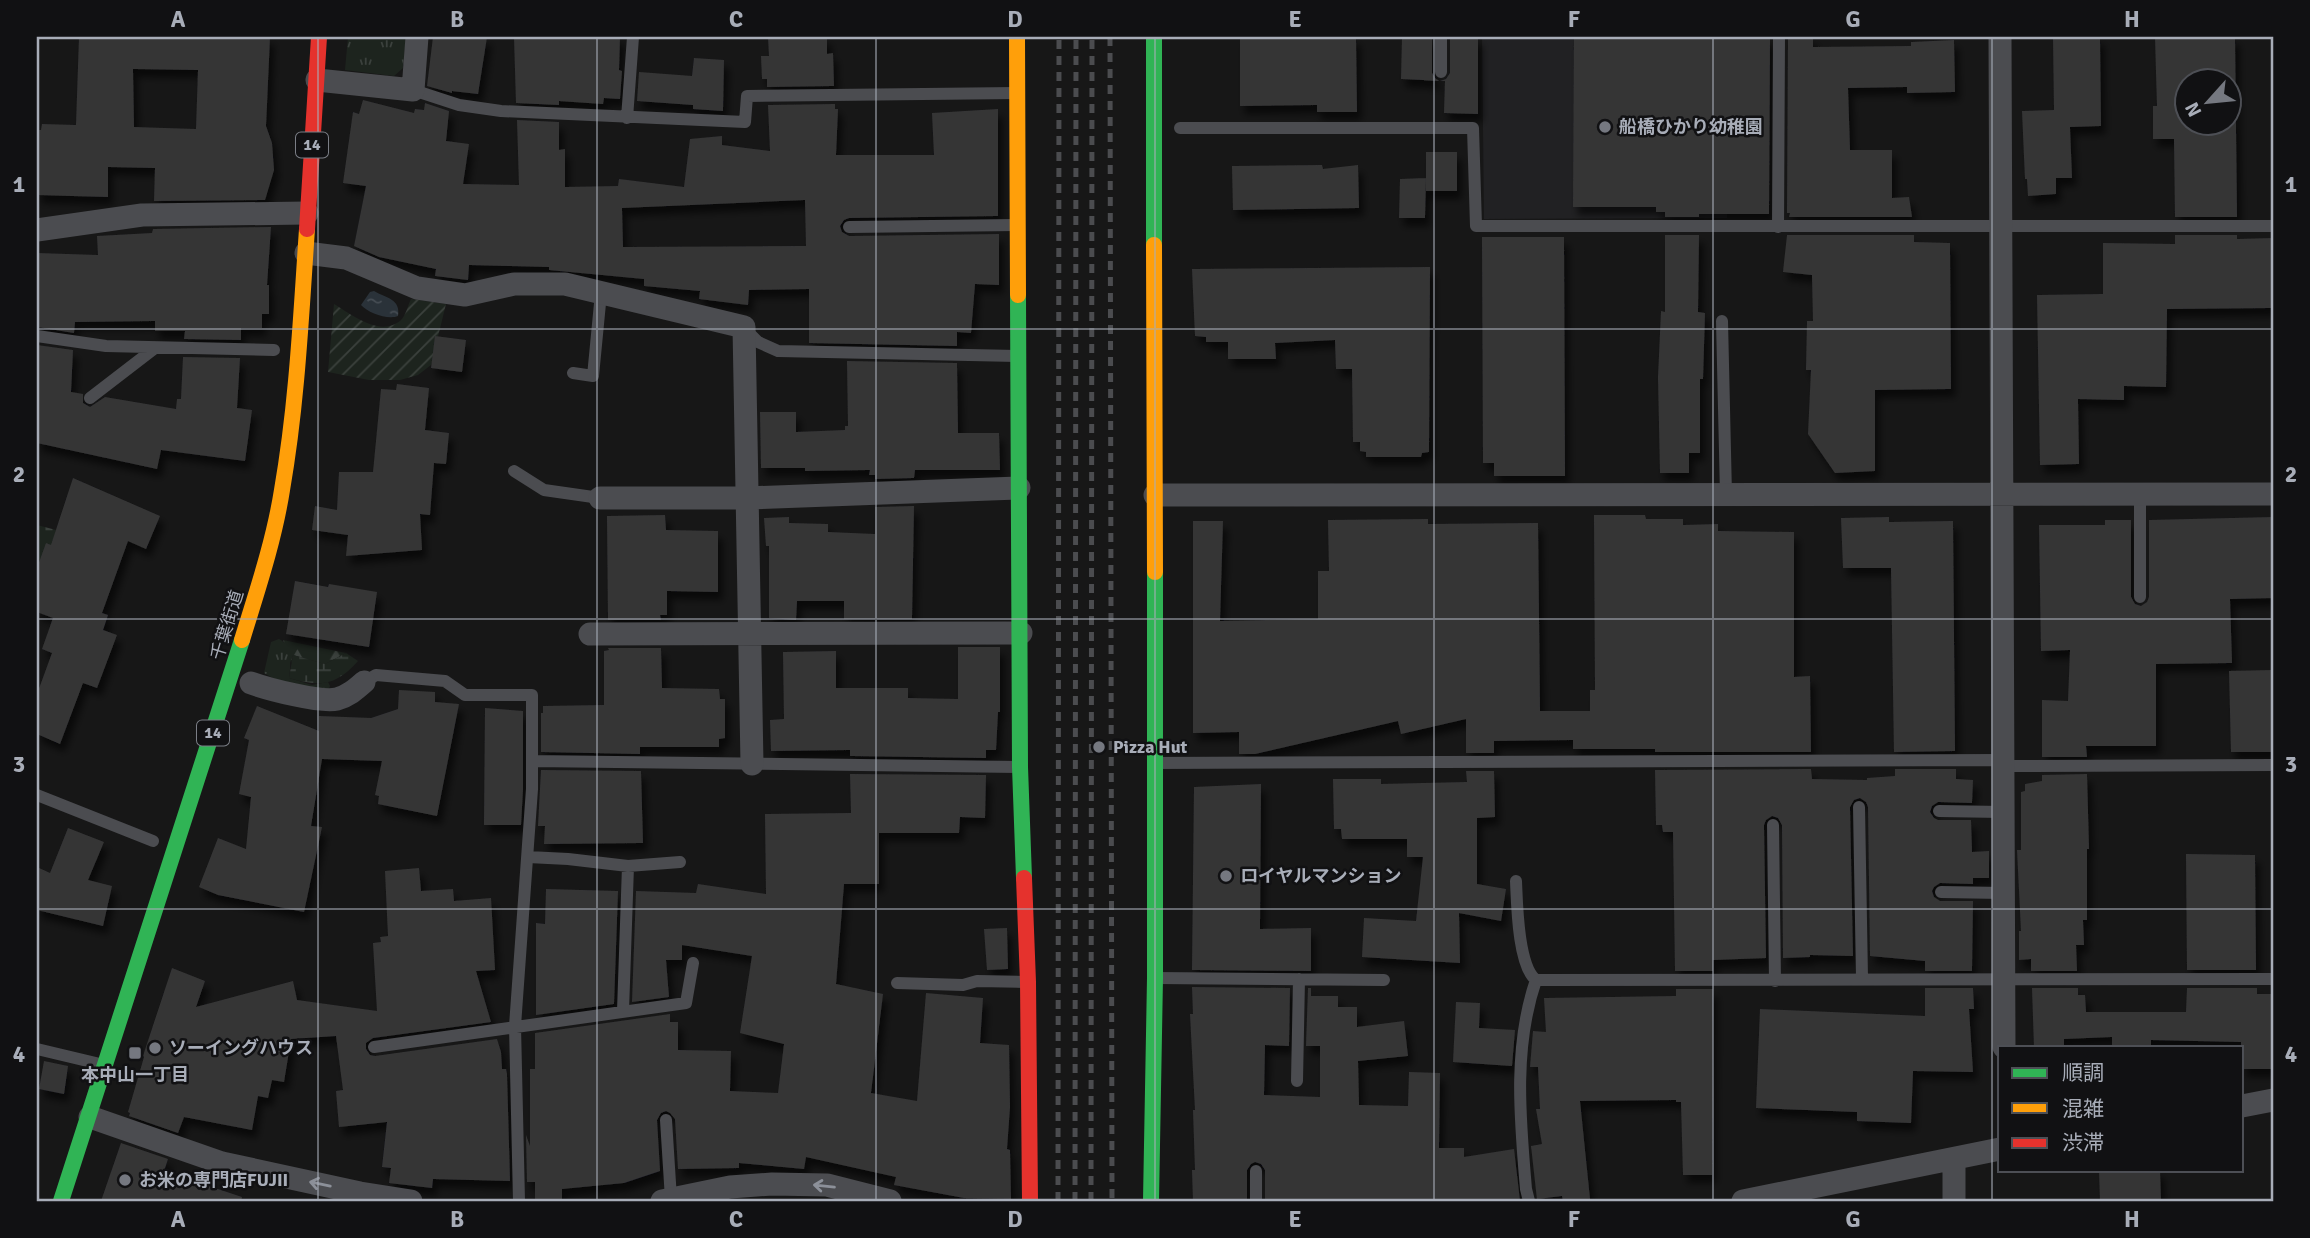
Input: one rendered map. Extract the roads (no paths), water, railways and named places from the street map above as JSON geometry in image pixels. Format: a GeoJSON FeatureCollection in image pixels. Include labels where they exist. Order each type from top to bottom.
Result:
{"type":"FeatureCollection","features":[{"type":"Feature","properties":{"kind":"main road","name":"千葉街道"},"geometry":{"type":"LineString","coordinates":[[61,1201],[107,1066],[265,565],[282,493],[295,407],[319,37]]}},
{"type":"Feature","properties":{"kind":"main road"},"geometry":{"type":"LineString","coordinates":[[1017,37],[1020,766],[1028,982],[1030,1201]]}},
{"type":"Feature","properties":{"kind":"main road"},"geometry":{"type":"LineString","coordinates":[[1152,1201],[1155,978],[1154,37]]}},
{"type":"Feature","properties":{"kind":"street"},"geometry":{"type":"LineString","coordinates":[[317,80],[413,90],[417,37]]}},
{"type":"Feature","properties":{"kind":"street"},"geometry":{"type":"LineString","coordinates":[[2000,37],[2004,1046]]}},
{"type":"Feature","properties":{"kind":"street"},"geometry":{"type":"LineString","coordinates":[[37,230],[142,215],[307,213]]}},
{"type":"Feature","properties":{"kind":"street"},"geometry":{"type":"LineString","coordinates":[[306,253],[346,258],[417,288],[466,296],[514,284],[565,284],[744,327],[751,764]]}},
{"type":"Feature","properties":{"kind":"street"},"geometry":{"type":"LineString","coordinates":[[600,498],[747,498],[1020,488]]}},
{"type":"Feature","properties":{"kind":"street"},"geometry":{"type":"LineString","coordinates":[[1155,495],[2273,494]]}},
{"type":"Feature","properties":{"kind":"street"},"geometry":{"type":"LineString","coordinates":[[590,634],[1021,633]]}},
{"type":"Feature","properties":{"kind":"street"},"geometry":{"type":"LineString","coordinates":[[251,684],[334,700],[351,694],[364,681]]}},
{"type":"Feature","properties":{"kind":"street"},"geometry":{"type":"LineString","coordinates":[[2244,1106],[2273,1100]]}},
{"type":"Feature","properties":{"kind":"street"},"geometry":{"type":"LineString","coordinates":[[90,1117],[222,1163],[361,1197],[411,1201]]}},
{"type":"Feature","properties":{"kind":"street"},"geometry":{"type":"LineString","coordinates":[[1743,1201],[1826,1194],[1998,1149]]}},
{"type":"Feature","properties":{"kind":"street"},"geometry":{"type":"LineString","coordinates":[[1954,1159],[1954,1201]]}},
{"type":"Feature","properties":{"kind":"street"},"geometry":{"type":"LineString","coordinates":[[667,1200],[730,1187],[771,1193],[827,1185],[890,1201]]}},
{"type":"Feature","properties":{"kind":"lane"},"geometry":{"type":"LineString","coordinates":[[627,118],[633,37]]}},
{"type":"Feature","properties":{"kind":"lane"},"geometry":{"type":"LineString","coordinates":[[1441,37],[1441,72]]}},
{"type":"Feature","properties":{"kind":"lane"},"geometry":{"type":"LineString","coordinates":[[1778,227],[1779,37]]}},
{"type":"Feature","properties":{"kind":"lane"},"geometry":{"type":"LineString","coordinates":[[413,90],[459,105],[501,111],[745,122],[747,96],[1017,93]]}},
{"type":"Feature","properties":{"kind":"lane"},"geometry":{"type":"LineString","coordinates":[[1180,128],[1473,128],[1476,226],[2273,226]]}},
{"type":"Feature","properties":{"kind":"lane"},"geometry":{"type":"LineString","coordinates":[[849,227],[1017,225]]}},
{"type":"Feature","properties":{"kind":"lane"},"geometry":{"type":"LineString","coordinates":[[573,373],[593,376],[601,293]]}},
{"type":"Feature","properties":{"kind":"lane"},"geometry":{"type":"LineString","coordinates":[[1722,321],[1726,495]]}},
{"type":"Feature","properties":{"kind":"lane"},"geometry":{"type":"LineString","coordinates":[[744,327],[758,342],[778,351],[1017,356]]}},
{"type":"Feature","properties":{"kind":"lane"},"geometry":{"type":"LineString","coordinates":[[37,336],[106,346],[274,350]]}},
{"type":"Feature","properties":{"kind":"lane"},"geometry":{"type":"LineString","coordinates":[[90,398],[155,348]]}},
{"type":"Feature","properties":{"kind":"lane"},"geometry":{"type":"LineString","coordinates":[[514,471],[544,490],[600,498]]}},
{"type":"Feature","properties":{"kind":"lane"},"geometry":{"type":"LineString","coordinates":[[2140,495],[2140,597]]}},
{"type":"Feature","properties":{"kind":"lane"},"geometry":{"type":"LineString","coordinates":[[364,681],[376,675],[445,681],[465,695],[532,695],[528,857],[515,1026],[519,1201]]}},
{"type":"Feature","properties":{"kind":"lane"},"geometry":{"type":"LineString","coordinates":[[532,761],[1020,766]]}},
{"type":"Feature","properties":{"kind":"lane"},"geometry":{"type":"LineString","coordinates":[[1155,763],[2273,765]]}},
{"type":"Feature","properties":{"kind":"lane"},"geometry":{"type":"LineString","coordinates":[[37,795],[153,841]]}},
{"type":"Feature","properties":{"kind":"lane"},"geometry":{"type":"LineString","coordinates":[[1859,807],[1862,978]]}},
{"type":"Feature","properties":{"kind":"lane"},"geometry":{"type":"LineString","coordinates":[[1939,811],[2002,812]]}},
{"type":"Feature","properties":{"kind":"lane"},"geometry":{"type":"LineString","coordinates":[[1773,824],[1774,981]]}},
{"type":"Feature","properties":{"kind":"lane"},"geometry":{"type":"LineString","coordinates":[[528,857],[628,866],[680,862]]}},
{"type":"Feature","properties":{"kind":"lane"},"geometry":{"type":"LineString","coordinates":[[623,1011],[628,866]]}},
{"type":"Feature","properties":{"kind":"lane"},"geometry":{"type":"LineString","coordinates":[[1516,881],[1524,955],[1530,975],[1536,980],[2273,979]]}},
{"type":"Feature","properties":{"kind":"lane"},"geometry":{"type":"LineString","coordinates":[[1941,892],[2003,893]]}},
{"type":"Feature","properties":{"kind":"lane"},"geometry":{"type":"LineString","coordinates":[[374,1047],[686,1003],[693,963]]}},
{"type":"Feature","properties":{"kind":"lane"},"geometry":{"type":"LineString","coordinates":[[1155,978],[1384,980]]}},
{"type":"Feature","properties":{"kind":"lane"},"geometry":{"type":"LineString","coordinates":[[1297,1081],[1299,979]]}},
{"type":"Feature","properties":{"kind":"lane"},"geometry":{"type":"LineString","coordinates":[[1529,1201],[1519,1106],[1523,1038],[1528,1004],[1536,980]]}},
{"type":"Feature","properties":{"kind":"lane"},"geometry":{"type":"LineString","coordinates":[[897,983],[963,985],[977,981],[1028,982]]}},
{"type":"Feature","properties":{"kind":"lane"},"geometry":{"type":"LineString","coordinates":[[37,1049],[107,1066]]}},
{"type":"Feature","properties":{"kind":"lane"},"geometry":{"type":"LineString","coordinates":[[666,1120],[667,1200]]}},
{"type":"Feature","properties":{"kind":"lane"},"geometry":{"type":"LineString","coordinates":[[1256,1171],[1256,1201]]}},
{"type":"Feature","properties":{"kind":"water"},"geometry":{"type":"Polygon","coordinates":[[[374,291],[395,302],[398,316],[378,315],[361,305],[370,292],[374,291]]]}},
{"type":"Feature","properties":{"kind":"railway"},"geometry":{"type":"LineString","coordinates":[[1058,1201],[1059,37]]}},
{"type":"Feature","properties":{"kind":"railway"},"geometry":{"type":"LineString","coordinates":[[1075,1201],[1076,37]]}},
{"type":"Feature","properties":{"kind":"railway"},"geometry":{"type":"LineString","coordinates":[[1091,1201],[1092,37]]}},
{"type":"Feature","properties":{"kind":"railway"},"geometry":{"type":"LineString","coordinates":[[1110,37],[1112,1201]]}},
{"type":"Feature","properties":{"kind":"place","name":"船橋ひかり幼稚園"},"geometry":{"type":"Point","coordinates":[1605,127]}},
{"type":"Feature","properties":{"kind":"place","name":"Pizza Hut"},"geometry":{"type":"Point","coordinates":[1099,747]}},
{"type":"Feature","properties":{"kind":"place","name":"ロイヤルマンション"},"geometry":{"type":"Point","coordinates":[1226,876]}},
{"type":"Feature","properties":{"kind":"place","name":"ソーイングハウス"},"geometry":{"type":"Point","coordinates":[155,1048]}},
{"type":"Feature","properties":{"kind":"place","name":"本中山一丁目"},"geometry":{"type":"Point","coordinates":[135,1053]}},
{"type":"Feature","properties":{"kind":"place","name":"お米の専門店FUJII"},"geometry":{"type":"Point","coordinates":[125,1180]}}]}
